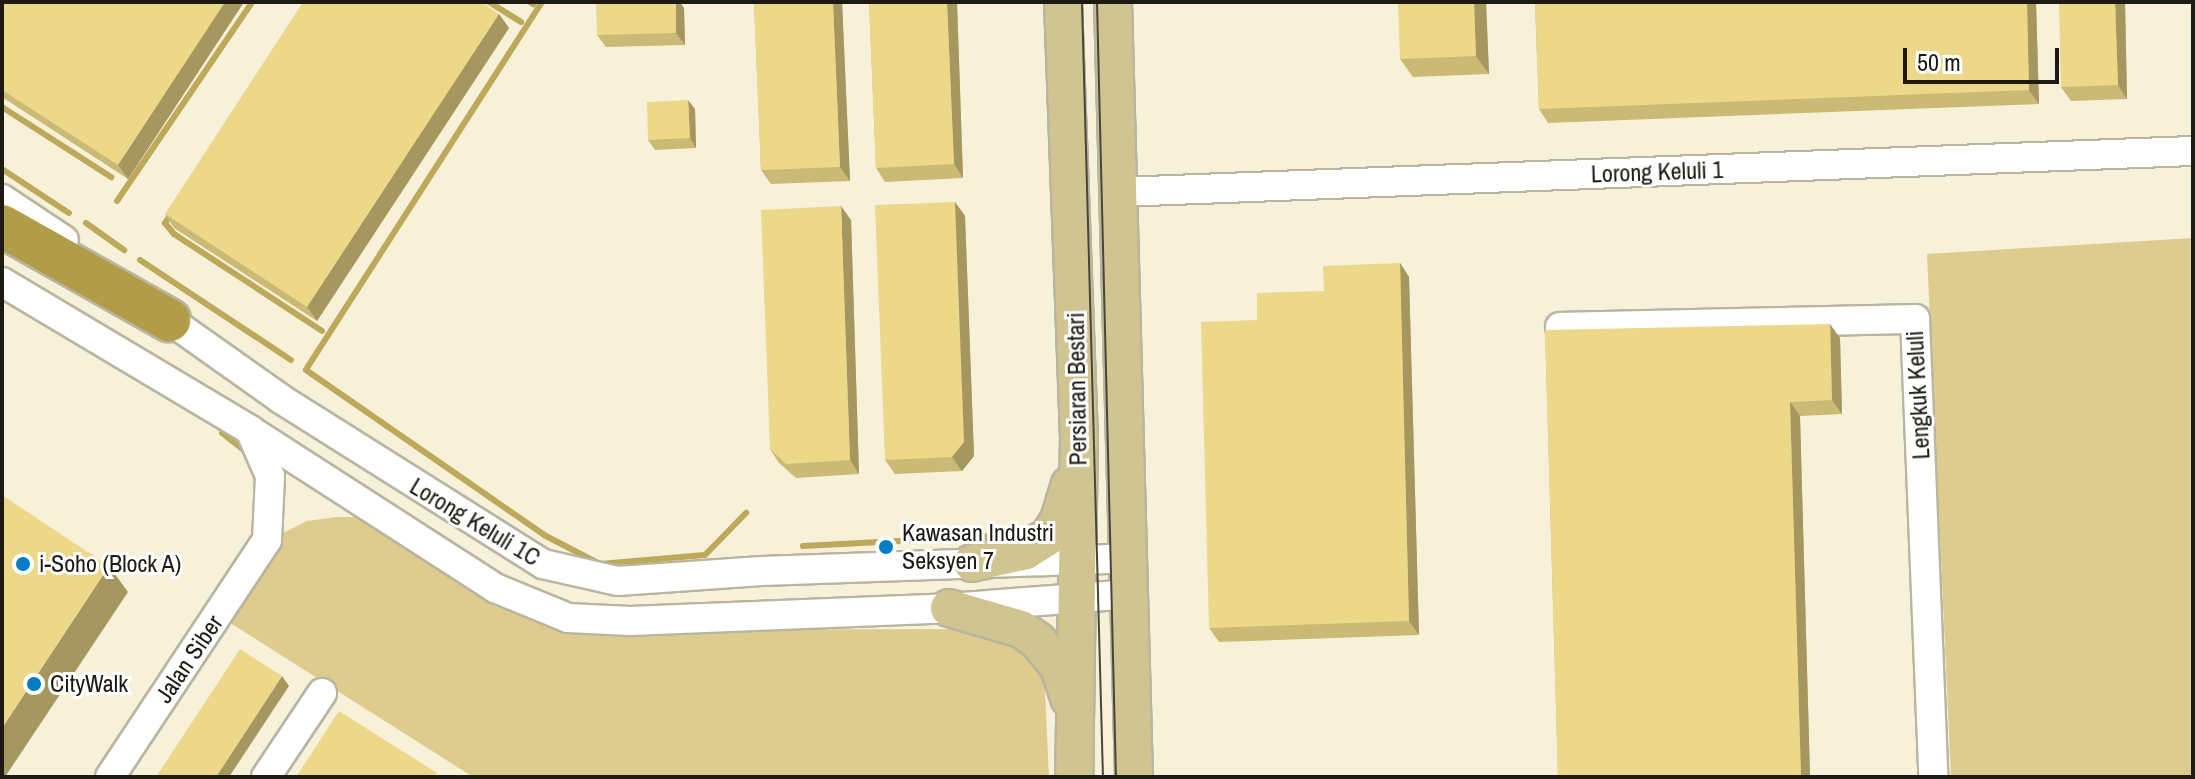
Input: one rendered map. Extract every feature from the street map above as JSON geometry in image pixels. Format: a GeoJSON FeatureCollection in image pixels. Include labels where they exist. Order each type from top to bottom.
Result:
{"type":"FeatureCollection","features":[{"type":"Feature","properties":{"kind":"highway"},"geometry":{"type":"LineString","coordinates":[[2,226],[169,320]]}},
{"type":"Feature","properties":{"kind":"main road","name":"Persiaran Bestari"},"geometry":{"type":"LineString","coordinates":[[1063,2],[1079,435],[1074,764]]}},
{"type":"Feature","properties":{"kind":"main road","name":"Persiaran Bestari"},"geometry":{"type":"LineString","coordinates":[[1113,2],[1131,576],[1134,777]]}},
{"type":"Feature","properties":{"kind":"main road"},"geometry":{"type":"LineString","coordinates":[[972,563],[1026,551],[1049,536],[1066,504],[1079,435]]}},
{"type":"Feature","properties":{"kind":"main road"},"geometry":{"type":"LineString","coordinates":[[949,608],[1021,629],[1051,653],[1066,681],[1074,764]]}},
{"type":"Feature","properties":{"kind":"street","name":"Lorong Keluli 1"},"geometry":{"type":"LineString","coordinates":[[1120,192],[2193,151]]}},
{"type":"Feature","properties":{"kind":"street","name":"Lorong Keluli 1C"},"geometry":{"type":"LineString","coordinates":[[2,199],[294,408],[543,564],[618,581],[972,563],[1079,561],[1131,576]]}},
{"type":"Feature","properties":{"kind":"street","name":"Lorong Keluli 1C"},"geometry":{"type":"LineString","coordinates":[[2,282],[250,430],[495,588],[568,618],[630,621],[949,608],[1078,598],[1131,576]]}},
{"type":"Feature","properties":{"kind":"street","name":"Lengkuk Keluli"},"geometry":{"type":"LineString","coordinates":[[1560,327],[1915,319],[1933,777]]}},
{"type":"Feature","properties":{"kind":"street","name":"Jalan Siber"},"geometry":{"type":"LineString","coordinates":[[110,777],[267,540],[270,476],[250,430]]}},
{"type":"Feature","properties":{"kind":"street"},"geometry":{"type":"LineString","coordinates":[[266,777],[322,693]]}},
{"type":"Feature","properties":{"kind":"shaded area"},"geometry":{"type":"Polygon","coordinates":[[[2193,238],[2193,777],[1951,777],[1927,254],[2193,238]]]}},
{"type":"Feature","properties":{"kind":"shaded area"},"geometry":{"type":"Polygon","coordinates":[[[359,517],[497,607],[559,630],[983,629],[1026,651],[1044,670],[1049,777],[473,777],[224,619],[279,535],[307,521],[359,517]]]}},
{"type":"Feature","properties":{"kind":"building"},"geometry":{"type":"Polygon","coordinates":[[[2,2],[225,2],[118,165],[2,90],[2,2]]]}},
{"type":"Feature","properties":{"kind":"building"},"geometry":{"type":"Polygon","coordinates":[[[303,2],[481,2],[499,14],[307,307],[165,214],[303,2]]]}},
{"type":"Feature","properties":{"kind":"building"},"geometry":{"type":"Polygon","coordinates":[[[596,2],[676,2],[676,33],[597,35],[596,2]]]}},
{"type":"Feature","properties":{"kind":"building"},"geometry":{"type":"Polygon","coordinates":[[[754,2],[833,2],[840,167],[761,170],[754,2]]]}},
{"type":"Feature","properties":{"kind":"building"},"geometry":{"type":"Polygon","coordinates":[[[869,2],[947,2],[954,164],[876,168],[869,2]]]}},
{"type":"Feature","properties":{"kind":"building"},"geometry":{"type":"Polygon","coordinates":[[[1398,2],[1474,2],[1476,56],[1400,59],[1398,2]]]}},
{"type":"Feature","properties":{"kind":"building"},"geometry":{"type":"Polygon","coordinates":[[[1535,2],[2027,2],[2029,90],[1539,109],[1535,2]]]}},
{"type":"Feature","properties":{"kind":"building"},"geometry":{"type":"Polygon","coordinates":[[[2059,2],[2115,2],[2118,85],[2061,87],[2059,2]]]}},
{"type":"Feature","properties":{"kind":"building"},"geometry":{"type":"Polygon","coordinates":[[[688,100],[690,138],[648,140],[647,102],[688,100]]]}},
{"type":"Feature","properties":{"kind":"building"},"geometry":{"type":"Polygon","coordinates":[[[955,202],[964,442],[952,457],[885,460],[875,205],[955,202]]]}},
{"type":"Feature","properties":{"kind":"building"},"geometry":{"type":"Polygon","coordinates":[[[841,206],[850,460],[786,464],[770,449],[761,210],[841,206]]]}},
{"type":"Feature","properties":{"kind":"building"},"geometry":{"type":"Polygon","coordinates":[[[1400,263],[1409,621],[1209,628],[1201,322],[1257,320],[1257,293],[1324,291],[1323,266],[1400,263]]]}},
{"type":"Feature","properties":{"kind":"building"},"geometry":{"type":"Polygon","coordinates":[[[1830,324],[1832,400],[1790,402],[1801,777],[1558,777],[1545,330],[1830,324]]]}},
{"type":"Feature","properties":{"kind":"building","name":"CityWalk"},"geometry":{"type":"Polygon","coordinates":[[[2,495],[109,566],[2,728],[2,495]]]}},
{"type":"Feature","properties":{"kind":"building"},"geometry":{"type":"Polygon","coordinates":[[[240,649],[282,676],[216,777],[156,777],[240,649]]]}},
{"type":"Feature","properties":{"kind":"building"},"geometry":{"type":"Polygon","coordinates":[[[339,711],[437,773],[434,777],[296,777],[339,711]]]}},
{"type":"Feature","properties":{"kind":"waterway"},"geometry":{"type":"LineString","coordinates":[[117,201],[252,2]]}},
{"type":"Feature","properties":{"kind":"waterway"},"geometry":{"type":"LineString","coordinates":[[489,2],[521,22]]}},
{"type":"Feature","properties":{"kind":"waterway"},"geometry":{"type":"LineString","coordinates":[[542,2],[306,370],[544,535],[600,564],[705,555],[746,513]]}},
{"type":"Feature","properties":{"kind":"waterway"},"geometry":{"type":"LineString","coordinates":[[2,107],[111,177]]}},
{"type":"Feature","properties":{"kind":"waterway"},"geometry":{"type":"LineString","coordinates":[[2,169],[69,213]]}},
{"type":"Feature","properties":{"kind":"waterway"},"geometry":{"type":"LineString","coordinates":[[171,214],[165,223],[174,234],[322,331]]}},
{"type":"Feature","properties":{"kind":"waterway"},"geometry":{"type":"LineString","coordinates":[[86,223],[124,250]]}},
{"type":"Feature","properties":{"kind":"waterway"},"geometry":{"type":"LineString","coordinates":[[140,260],[291,360]]}},
{"type":"Feature","properties":{"kind":"waterway"},"geometry":{"type":"LineString","coordinates":[[222,433],[249,454]]}},
{"type":"Feature","properties":{"kind":"waterway"},"geometry":{"type":"LineString","coordinates":[[803,546],[1015,535],[1039,522]]}},
{"type":"Feature","properties":{"kind":"tram line"},"geometry":{"type":"LineString","coordinates":[[1082,2],[1103,777]]}},
{"type":"Feature","properties":{"kind":"tram line"},"geometry":{"type":"LineString","coordinates":[[1097,2],[1116,777]]}},
{"type":"Feature","properties":{"kind":"place","name":"Kawasan Industri Seksyen 7"},"geometry":{"type":"Point","coordinates":[886,547]}},
{"type":"Feature","properties":{"kind":"place","name":"i-Soho (Block A)"},"geometry":{"type":"Point","coordinates":[23,564]}},
{"type":"Feature","properties":{"kind":"place","name":"CityWalk"},"geometry":{"type":"Point","coordinates":[34,684]}}]}
